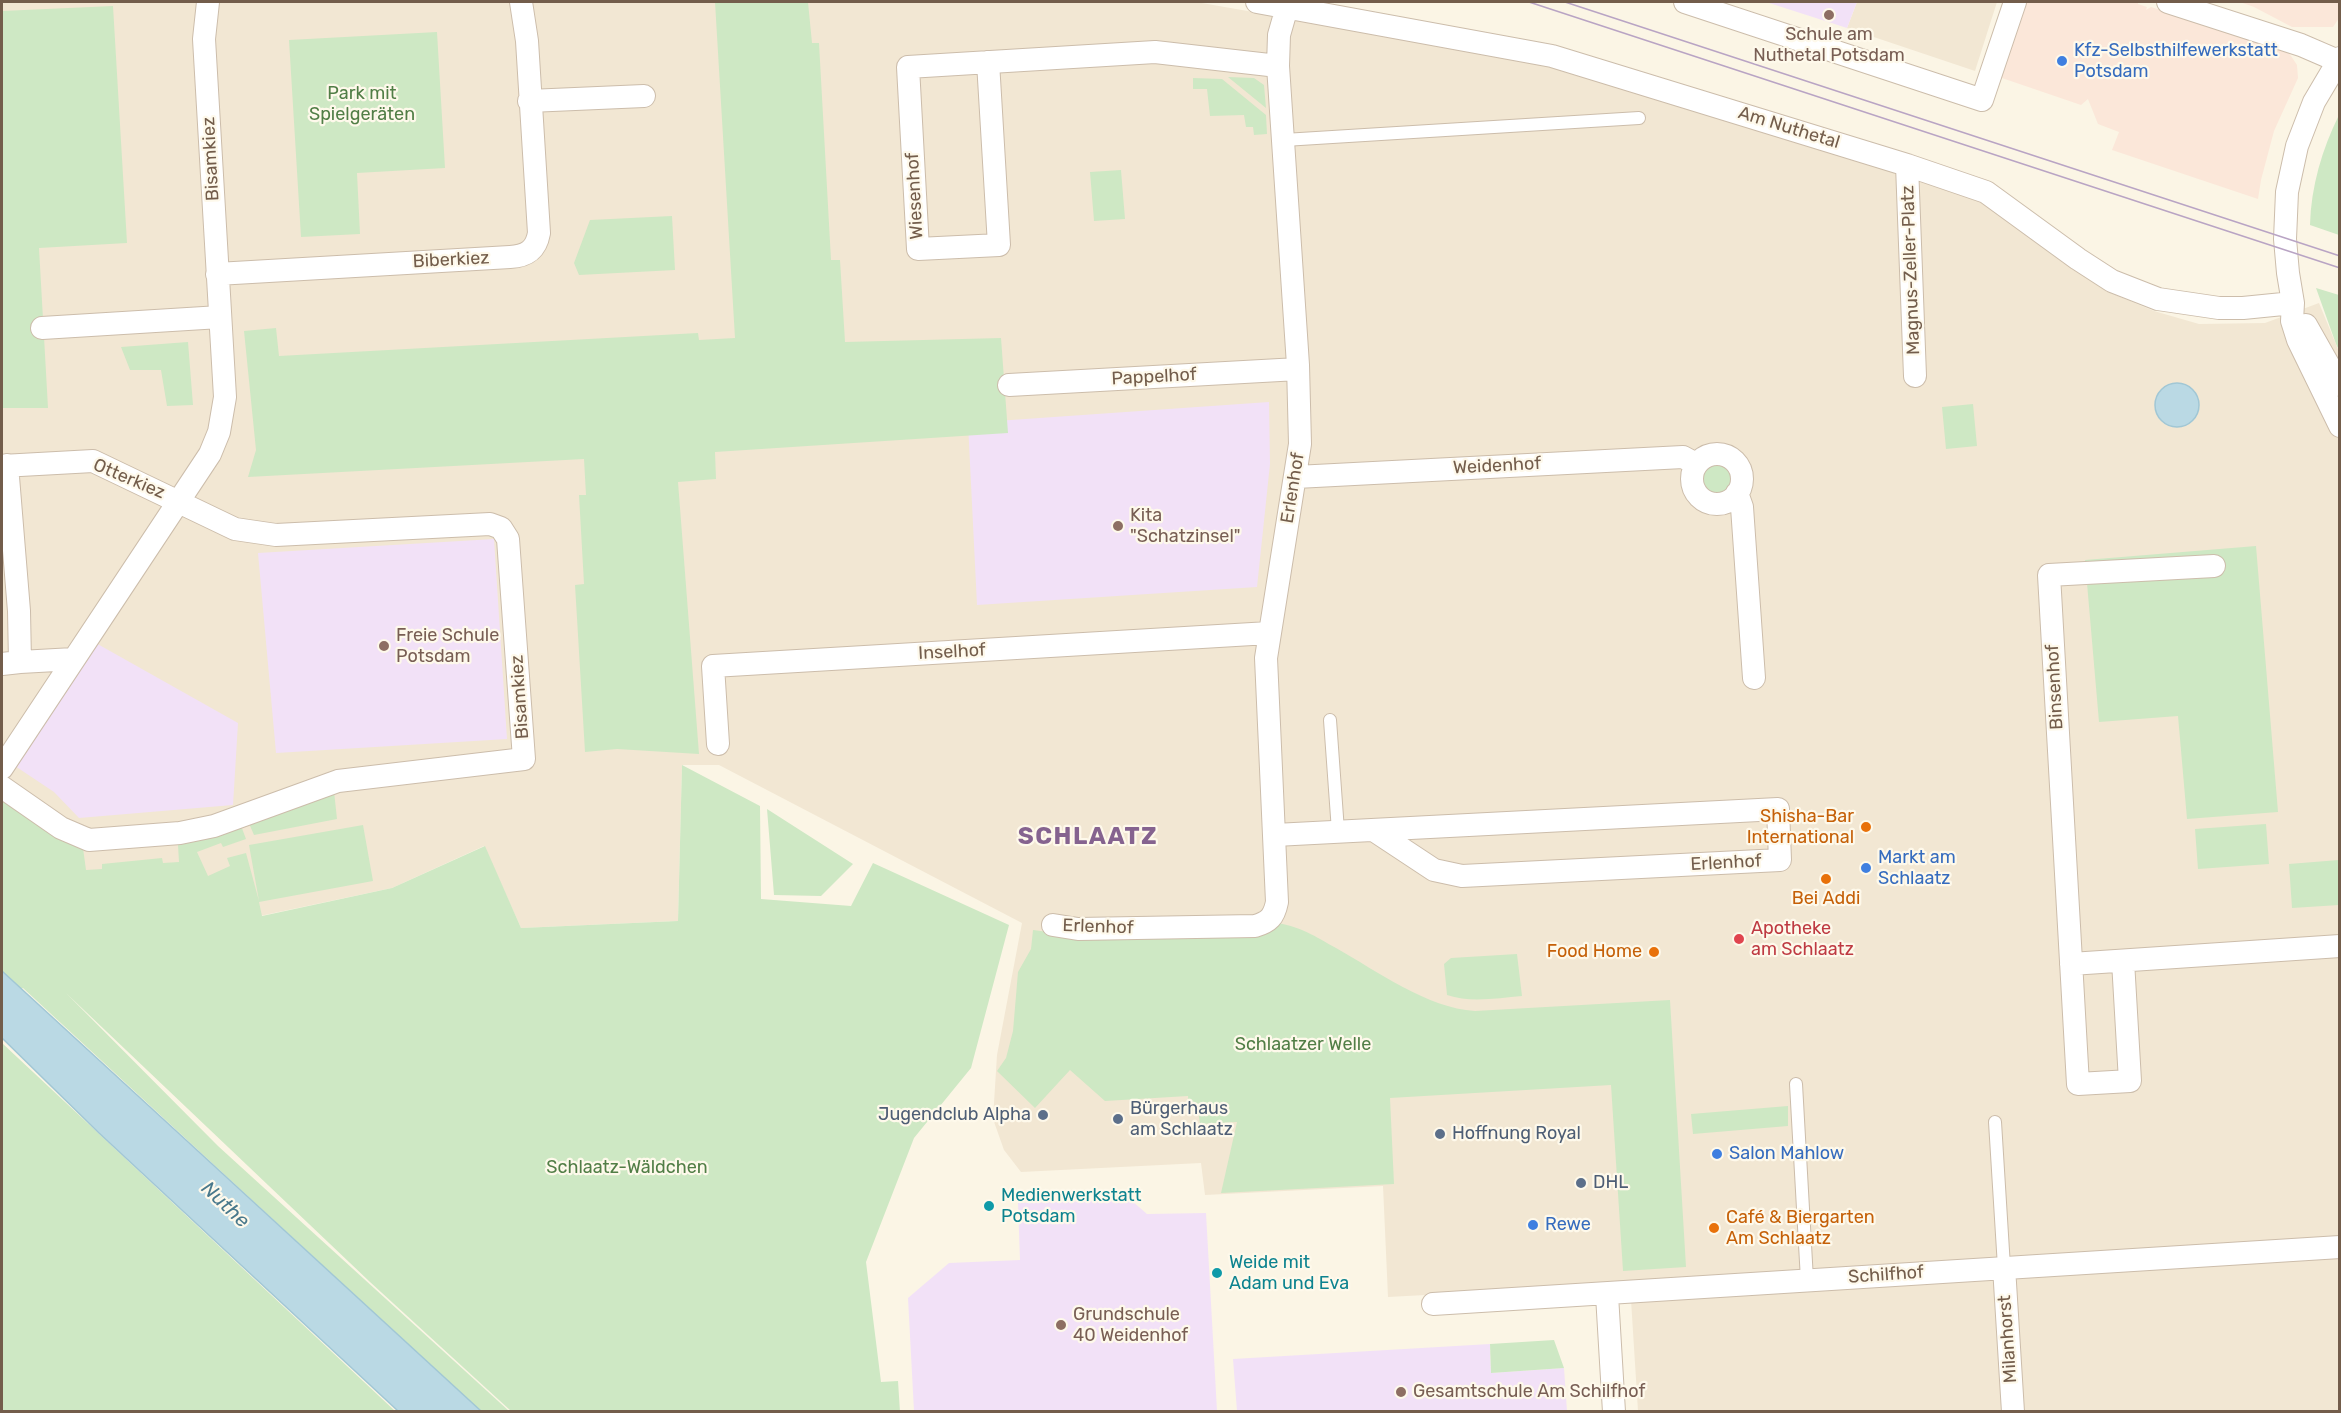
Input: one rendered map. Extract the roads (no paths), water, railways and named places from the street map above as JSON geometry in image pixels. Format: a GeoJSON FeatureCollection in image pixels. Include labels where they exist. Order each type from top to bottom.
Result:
{"type":"FeatureCollection","features":[{"type":"Feature","properties":{"kind":"street","name":"Bisamkiez"},"geometry":{"type":"LineString","coordinates":[[2,768],[210,454],[219,432],[225,397],[204,39],[208,2]]}},
{"type":"Feature","properties":{"kind":"street","name":"Biberkiez"},"geometry":{"type":"LineString","coordinates":[[217,274],[510,257],[522,256],[532,251],[539,233],[527,41],[521,2]]}},
{"type":"Feature","properties":{"kind":"street","name":"Am Nuthetal"},"geometry":{"type":"LineString","coordinates":[[1257,2],[1552,56],[1907,165],[1986,192],[2112,281],[2158,299],[2219,308],[2293,303]]}},
{"type":"Feature","properties":{"kind":"street"},"geometry":{"type":"LineString","coordinates":[[1685,2],[1982,100],[2015,2]]}},
{"type":"Feature","properties":{"kind":"street"},"geometry":{"type":"LineString","coordinates":[[2168,2],[2339,59],[2310,113],[2297,146],[2288,192],[2286,251],[2293,303],[2292,321],[2298,340],[2340,426]]}},
{"type":"Feature","properties":{"kind":"street","name":"Erlenhof"},"geometry":{"type":"LineString","coordinates":[[1053,925],[1078,929],[1254,926],[1267,923],[1275,913],[1277,902],[1275,835],[1266,658],[1300,444],[1298,369],[1278,66],[1280,36],[1287,7]]}},
{"type":"Feature","properties":{"kind":"street","name":"Wiesenhof"},"geometry":{"type":"LineString","coordinates":[[988,62],[999,244],[918,249],[908,67],[988,62],[1155,52],[1278,66]]}},
{"type":"Feature","properties":{"kind":"street"},"geometry":{"type":"LineString","coordinates":[[529,101],[644,96]]}},
{"type":"Feature","properties":{"kind":"street","name":"Magnus-Zeller-Platz"},"geometry":{"type":"LineString","coordinates":[[1907,165],[1915,376]]}},
{"type":"Feature","properties":{"kind":"street"},"geometry":{"type":"LineString","coordinates":[[2293,303],[2340,385]]}},
{"type":"Feature","properties":{"kind":"street"},"geometry":{"type":"LineString","coordinates":[[42,328],[220,317]]}},
{"type":"Feature","properties":{"kind":"street","name":"Pappelhof"},"geometry":{"type":"LineString","coordinates":[[1009,385],[1298,369]]}},
{"type":"Feature","properties":{"kind":"street"},"geometry":{"type":"LineString","coordinates":[[1714,454],[1726,455],[1734,461],[1741,473],[1741,484],[1737,493],[1730,500],[1721,503],[1708,502],[1699,496],[1693,487],[1691,476],[1696,464],[1703,458],[1714,454]]}},
{"type":"Feature","properties":{"kind":"street","name":"Weidenhof"},"geometry":{"type":"LineString","coordinates":[[1296,477],[1683,457],[1696,464]]}},
{"type":"Feature","properties":{"kind":"street","name":"Otterkiez"},"geometry":{"type":"LineString","coordinates":[[11,663],[19,611],[4,466],[93,461],[179,501]]}},
{"type":"Feature","properties":{"kind":"street"},"geometry":{"type":"LineString","coordinates":[[1737,493],[1742,507],[1754,678]]}},
{"type":"Feature","properties":{"kind":"street","name":"Bisamkiez"},"geometry":{"type":"LineString","coordinates":[[2,787],[61,828],[89,840],[180,833],[214,826],[338,781],[524,759],[508,539],[501,528],[490,524],[276,535],[235,529],[179,501]]}},
{"type":"Feature","properties":{"kind":"street","name":"Binsenhof"},"geometry":{"type":"LineString","coordinates":[[2123,961],[2130,1081],[2078,1084],[2049,575],[2214,566]]}},
{"type":"Feature","properties":{"kind":"street","name":"Inselhof"},"geometry":{"type":"LineString","coordinates":[[718,744],[713,666],[1269,633]]}},
{"type":"Feature","properties":{"kind":"street"},"geometry":{"type":"LineString","coordinates":[[11,663],[74,659]]}},
{"type":"Feature","properties":{"kind":"street","name":"Erlenhof"},"geometry":{"type":"LineString","coordinates":[[1275,835],[1778,809],[1780,860],[1462,876],[1434,870],[1375,831]]}},
{"type":"Feature","properties":{"kind":"street"},"geometry":{"type":"LineString","coordinates":[[2071,964],[2340,946]]}},
{"type":"Feature","properties":{"kind":"street","name":"Schilfhof"},"geometry":{"type":"LineString","coordinates":[[1433,1304],[1607,1295],[2004,1267],[2340,1247]]}},
{"type":"Feature","properties":{"kind":"street","name":"Milanhorst"},"geometry":{"type":"LineString","coordinates":[[2004,1267],[2013,1412]]}},
{"type":"Feature","properties":{"kind":"street"},"geometry":{"type":"LineString","coordinates":[[1607,1295],[1614,1412]]}},
{"type":"Feature","properties":{"kind":"lane"},"geometry":{"type":"LineString","coordinates":[[1284,140],[1639,118]]}},
{"type":"Feature","properties":{"kind":"lane"},"geometry":{"type":"LineString","coordinates":[[1330,720],[1338,831]]}},
{"type":"Feature","properties":{"kind":"lane"},"geometry":{"type":"LineString","coordinates":[[1796,1084],[1807,1280]]}},
{"type":"Feature","properties":{"kind":"lane"},"geometry":{"type":"LineString","coordinates":[[1995,1122],[2004,1267]]}},
{"type":"Feature","properties":{"kind":"water"},"geometry":{"type":"Polygon","coordinates":[[[2177,383],[2186,384],[2193,389],[2198,396],[2198,414],[2193,421],[2186,426],[2177,427],[2168,426],[2161,421],[2156,414],[2155,405],[2156,396],[2161,389],[2168,384],[2177,383]]]}},
{"type":"Feature","properties":{"kind":"water","name":"Nuthe"},"geometry":{"type":"Polygon","coordinates":[[[2,971],[481,1411],[398,1411],[99,1133],[2,1038],[2,971]]]}},
{"type":"Feature","properties":{"kind":"tram line"},"geometry":{"type":"LineString","coordinates":[[1529,2],[2340,268]]}},
{"type":"Feature","properties":{"kind":"tram line"},"geometry":{"type":"LineString","coordinates":[[1565,2],[2340,256]]}},
{"type":"Feature","properties":{"kind":"place","name":"Schule am Nuthetal Potsdam"},"geometry":{"type":"Point","coordinates":[1829,15]}},
{"type":"Feature","properties":{"kind":"place","name":"Kfz-Selbsthilfewerkstatt Potsdam"},"geometry":{"type":"Point","coordinates":[2062,61]}},
{"type":"Feature","properties":{"kind":"place","name":"Kita \"Schatzinsel\""},"geometry":{"type":"Point","coordinates":[1118,526]}},
{"type":"Feature","properties":{"kind":"place","name":"Freie Schule Potsdam"},"geometry":{"type":"Point","coordinates":[384,646]}},
{"type":"Feature","properties":{"kind":"place","name":"Shisha-Bar International"},"geometry":{"type":"Point","coordinates":[1866,827]}},
{"type":"Feature","properties":{"kind":"place","name":"Markt am Schlaatz"},"geometry":{"type":"Point","coordinates":[1866,868]}},
{"type":"Feature","properties":{"kind":"place","name":"Bei Addi"},"geometry":{"type":"Point","coordinates":[1826,879]}},
{"type":"Feature","properties":{"kind":"place","name":"Apotheke am Schlaatz"},"geometry":{"type":"Point","coordinates":[1739,939]}},
{"type":"Feature","properties":{"kind":"place","name":"Food Home"},"geometry":{"type":"Point","coordinates":[1654,952]}},
{"type":"Feature","properties":{"kind":"place","name":"Jugendclub Alpha"},"geometry":{"type":"Point","coordinates":[1043,1115]}},
{"type":"Feature","properties":{"kind":"place","name":"Bürgerhaus am Schlaatz"},"geometry":{"type":"Point","coordinates":[1118,1119]}},
{"type":"Feature","properties":{"kind":"place","name":"Hoffnung Royal"},"geometry":{"type":"Point","coordinates":[1440,1134]}},
{"type":"Feature","properties":{"kind":"place","name":"Salon Mahlow"},"geometry":{"type":"Point","coordinates":[1717,1154]}},
{"type":"Feature","properties":{"kind":"place","name":"DHL"},"geometry":{"type":"Point","coordinates":[1581,1183]}},
{"type":"Feature","properties":{"kind":"place","name":"Medienwerkstatt Potsdam"},"geometry":{"type":"Point","coordinates":[989,1206]}},
{"type":"Feature","properties":{"kind":"place","name":"Rewe"},"geometry":{"type":"Point","coordinates":[1533,1225]}},
{"type":"Feature","properties":{"kind":"place","name":"Café & Biergarten Am Schlaatz"},"geometry":{"type":"Point","coordinates":[1714,1228]}},
{"type":"Feature","properties":{"kind":"place","name":"Weide mit Adam und Eva"},"geometry":{"type":"Point","coordinates":[1217,1273]}},
{"type":"Feature","properties":{"kind":"place","name":"Grundschule 40 Weidenhof"},"geometry":{"type":"Point","coordinates":[1061,1325]}},
{"type":"Feature","properties":{"kind":"place","name":"Gesamtschule Am Schilfhof"},"geometry":{"type":"Point","coordinates":[1401,1392]}},
{"type":"Feature","properties":{"kind":"district","name":"SCHLAATZ"},"geometry":{"type":"Point","coordinates":[1088,837]}},
{"type":"Feature","properties":{"kind":"park label","name":"Park mit Spielgeräten"},"geometry":{"type":"Point","coordinates":[362,104]}},
{"type":"Feature","properties":{"kind":"park label","name":"Schlaatzer Welle"},"geometry":{"type":"Point","coordinates":[1303,1045]}},
{"type":"Feature","properties":{"kind":"park label","name":"Schlaatz-Wäldchen"},"geometry":{"type":"Point","coordinates":[627,1168]}}]}
